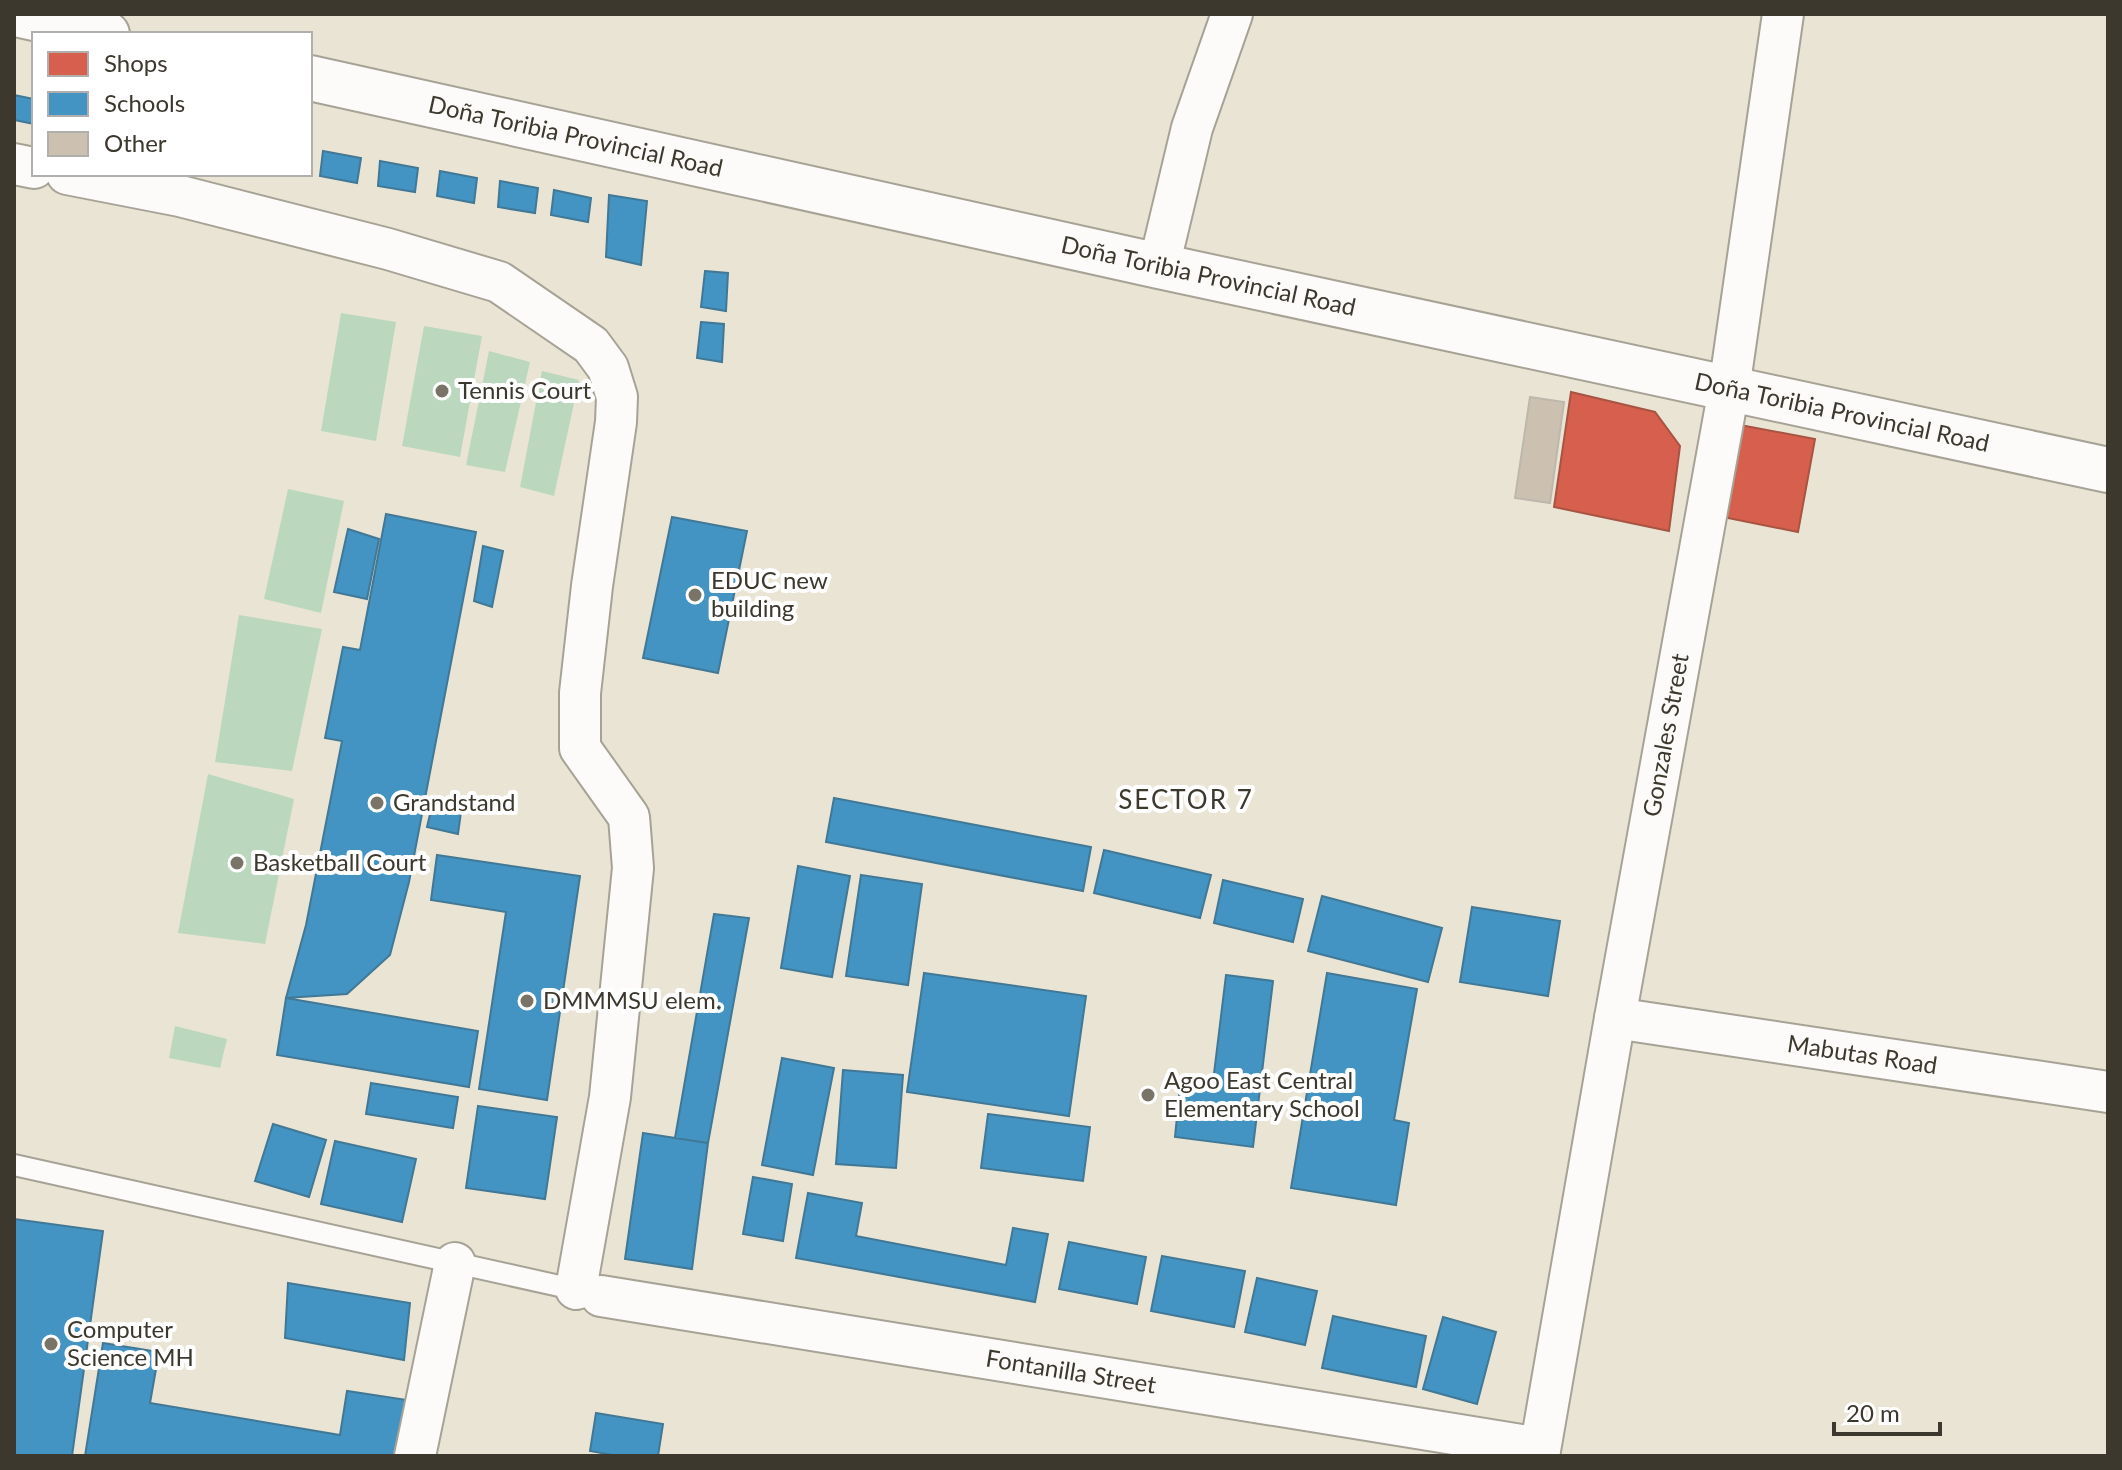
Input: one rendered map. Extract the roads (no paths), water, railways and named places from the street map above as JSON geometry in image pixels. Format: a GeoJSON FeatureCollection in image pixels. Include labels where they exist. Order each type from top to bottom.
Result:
{"type":"FeatureCollection","features":[{"type":"Feature","properties":{"kind":"street"},"geometry":{"type":"LineString","coordinates":[[16,14],[98,32]]}},
{"type":"Feature","properties":{"kind":"street"},"geometry":{"type":"LineString","coordinates":[[1159,266],[1192,128],[1232,14]]}},
{"type":"Feature","properties":{"kind":"street","name":"Gonzales Street"},"geometry":{"type":"LineString","coordinates":[[1540,1452],[1729,389],[1783,14]]}},
{"type":"Feature","properties":{"kind":"street","name":"Doña Toribia Provincial Road"},"geometry":{"type":"LineString","coordinates":[[312,78],[1159,266],[2108,470]]}},
{"type":"Feature","properties":{"kind":"street"},"geometry":{"type":"LineString","coordinates":[[88,176],[181,185],[499,282],[591,345],[608,368],[617,397],[616,422],[580,693],[580,748],[629,817],[633,868],[588,1293]]}},
{"type":"Feature","properties":{"kind":"street","name":"Mabutas Road"},"geometry":{"type":"LineString","coordinates":[[1615,1018],[2108,1092]]}},
{"type":"Feature","properties":{"kind":"street"},"geometry":{"type":"LineString","coordinates":[[415,1456],[455,1263]]}},
{"type":"Feature","properties":{"kind":"street","name":"Fontanilla Street"},"geometry":{"type":"LineString","coordinates":[[588,1293],[1540,1452]]}},
{"type":"Feature","properties":{"kind":"lane"},"geometry":{"type":"LineString","coordinates":[[14,1165],[588,1293]]}},
{"type":"Feature","properties":{"kind":"place","name":"Tennis Court"},"geometry":{"type":"Point","coordinates":[442,391]}},
{"type":"Feature","properties":{"kind":"place","name":"EDUC new building"},"geometry":{"type":"Point","coordinates":[695,595]}},
{"type":"Feature","properties":{"kind":"place","name":"Grandstand"},"geometry":{"type":"Point","coordinates":[377,803]}},
{"type":"Feature","properties":{"kind":"place","name":"Basketball Court"},"geometry":{"type":"Point","coordinates":[237,863]}},
{"type":"Feature","properties":{"kind":"place","name":"DMMMSU elem."},"geometry":{"type":"Point","coordinates":[527,1001]}},
{"type":"Feature","properties":{"kind":"place","name":"Agoo East Central Elementary School"},"geometry":{"type":"Point","coordinates":[1148,1095]}},
{"type":"Feature","properties":{"kind":"place","name":"Computer Science MH"},"geometry":{"type":"Point","coordinates":[51,1344]}},
{"type":"Feature","properties":{"kind":"district","name":"SECTOR 7"},"geometry":{"type":"Point","coordinates":[1186,800]}}]}
